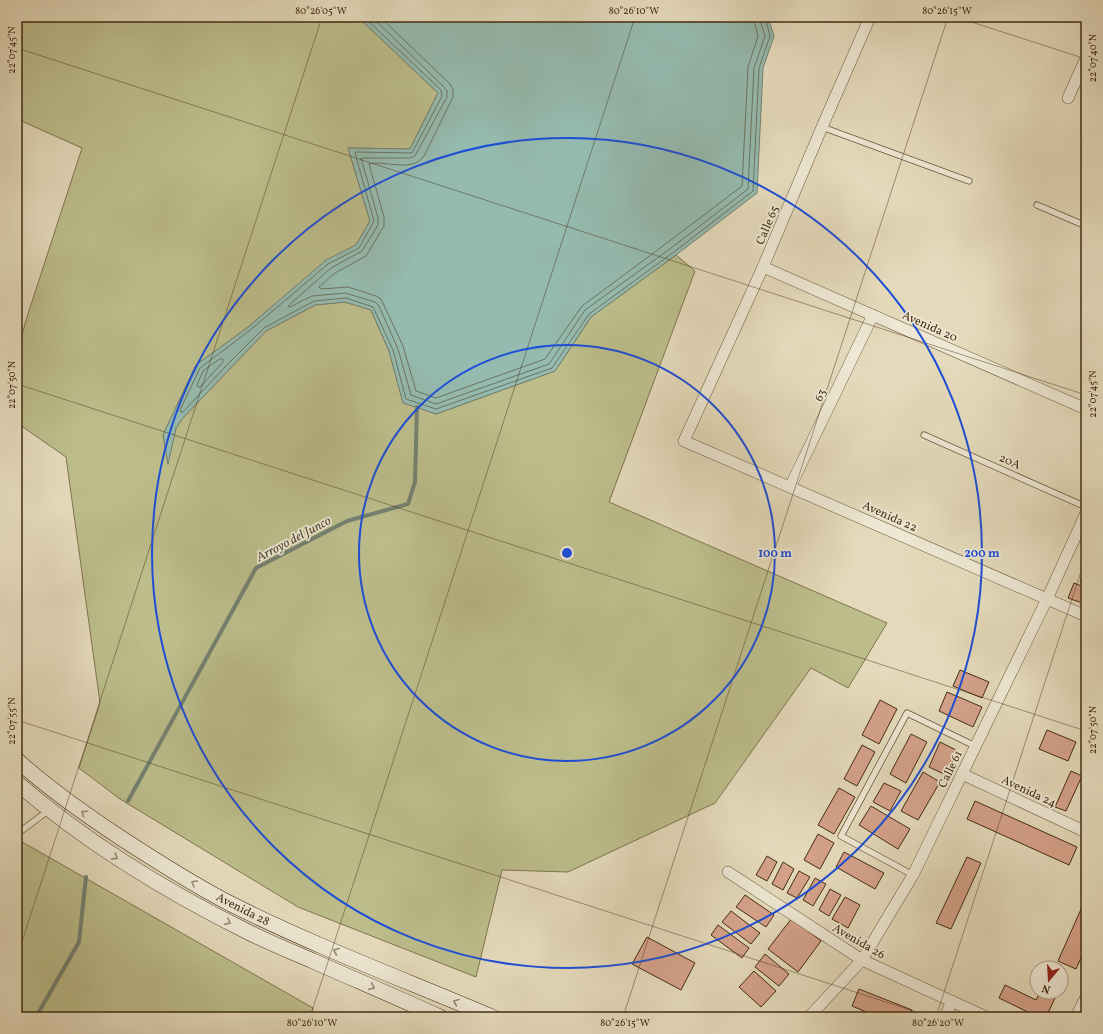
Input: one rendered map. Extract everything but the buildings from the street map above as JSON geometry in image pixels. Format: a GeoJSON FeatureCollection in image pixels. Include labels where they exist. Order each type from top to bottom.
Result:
{"type":"FeatureCollection","features":[{"type":"Feature","properties":{"kind":"main road","name":"Avenida 28"},"geometry":{"type":"LineString","coordinates":[[17,760],[49,788],[108,830],[170,869],[232,904],[304,938],[492,1017]]}},
{"type":"Feature","properties":{"kind":"main road","name":"Avenida 28"},"geometry":{"type":"LineString","coordinates":[[17,783],[90,840],[142,874],[217,916],[251,934],[440,1017]]}},
{"type":"Feature","properties":{"kind":"street","name":"Calle 65"},"geometry":{"type":"LineString","coordinates":[[684,441],[763,268],[870,17]]}},
{"type":"Feature","properties":{"kind":"street"},"geometry":{"type":"LineString","coordinates":[[1068,98],[1086,58]]}},
{"type":"Feature","properties":{"kind":"street","name":"Avenida 20"},"geometry":{"type":"LineString","coordinates":[[763,268],[1086,409]]}},
{"type":"Feature","properties":{"kind":"street","name":"63"},"geometry":{"type":"LineString","coordinates":[[790,487],[873,315]]}},
{"type":"Feature","properties":{"kind":"street","name":"Avenida 22"},"geometry":{"type":"LineString","coordinates":[[684,441],[1086,616]]}},
{"type":"Feature","properties":{"kind":"street","name":"Calle 61"},"geometry":{"type":"LineString","coordinates":[[808,1017],[862,960],[913,875],[1047,599],[1086,513]]}},
{"type":"Feature","properties":{"kind":"street","name":"Avenida 24"},"geometry":{"type":"LineString","coordinates":[[962,774],[1086,832]]}},
{"type":"Feature","properties":{"kind":"street","name":"Avenida 26"},"geometry":{"type":"LineString","coordinates":[[728,872],[862,960],[986,1017]]}},
{"type":"Feature","properties":{"kind":"street"},"geometry":{"type":"LineString","coordinates":[[1076,1017],[1086,997]]}},
{"type":"Feature","properties":{"kind":"street"},"geometry":{"type":"LineString","coordinates":[[945,1017],[952,1001]]}},
{"type":"Feature","properties":{"kind":"lane"},"geometry":{"type":"LineString","coordinates":[[822,127],[969,181]]}},
{"type":"Feature","properties":{"kind":"lane"},"geometry":{"type":"LineString","coordinates":[[1037,205],[1086,226]]}},
{"type":"Feature","properties":{"kind":"lane","name":"20A"},"geometry":{"type":"LineString","coordinates":[[924,435],[1086,507]]}},
{"type":"Feature","properties":{"kind":"lane"},"geometry":{"type":"LineString","coordinates":[[913,875],[841,836],[907,713],[975,746]]}},
{"type":"Feature","properties":{"kind":"lane"},"geometry":{"type":"LineString","coordinates":[[17,834],[50,810]]}},
{"type":"Feature","properties":{"kind":"green space"},"geometry":{"type":"Polygon","coordinates":[[[17,17],[358,17],[438,93],[410,149],[348,148],[370,221],[356,245],[326,261],[247,328],[196,365],[163,435],[168,463],[176,428],[182,419],[266,331],[315,305],[345,302],[371,310],[389,351],[403,402],[436,414],[555,371],[591,317],[676,255],[695,271],[609,502],[887,623],[848,688],[811,668],[715,803],[568,872],[502,870],[476,977],[298,907],[120,799],[79,768],[100,703],[66,457],[17,423],[17,355],[26,320],[82,148],[17,119],[17,17]]]}},
{"type":"Feature","properties":{"kind":"green space"},"geometry":{"type":"Polygon","coordinates":[[[17,839],[313,1008],[310,1017],[17,1017],[17,839]]]}},
{"type":"Feature","properties":{"kind":"water"},"geometry":{"type":"Polygon","coordinates":[[[358,17],[768,17],[774,36],[763,68],[757,193],[591,317],[555,371],[436,414],[403,403],[389,351],[371,310],[345,302],[315,305],[266,331],[182,419],[176,428],[168,464],[163,435],[196,365],[247,328],[326,260],[356,245],[370,221],[348,148],[410,149],[438,93],[358,17]]]}},
{"type":"Feature","properties":{"kind":"waterway","name":"Arroyo del Junco"},"geometry":{"type":"LineString","coordinates":[[128,801],[256,568],[347,521],[408,504],[415,482],[417,407]]}},
{"type":"Feature","properties":{"kind":"waterway","name":"Arroyo del Junco"},"geometry":{"type":"LineString","coordinates":[[36,1017],[79,942],[86,877]]}}]}
